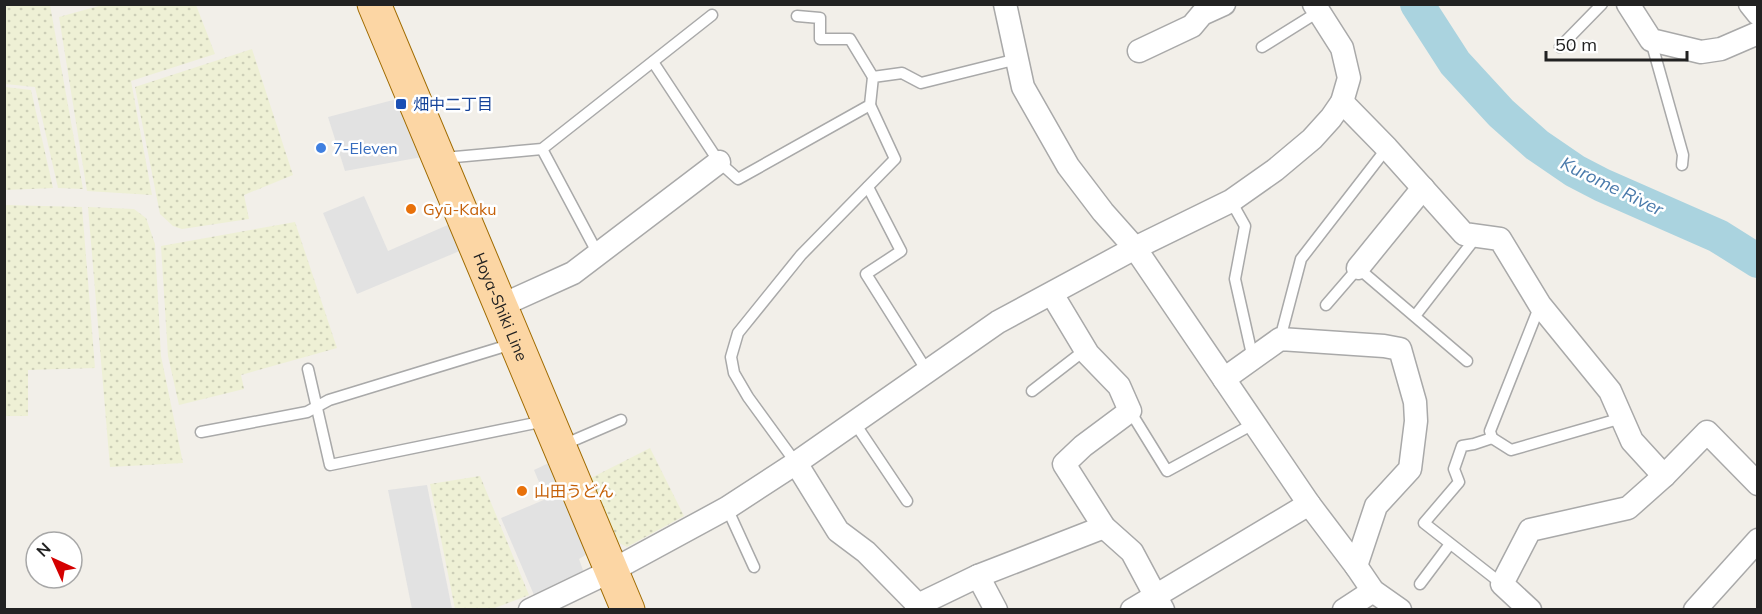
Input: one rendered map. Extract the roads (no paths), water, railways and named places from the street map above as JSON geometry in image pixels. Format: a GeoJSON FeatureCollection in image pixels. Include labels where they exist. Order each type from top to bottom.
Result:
{"type":"FeatureCollection","features":[{"type":"Feature","properties":{"kind":"main road","name":"Hoya-Shiki Line"},"geometry":{"type":"LineString","coordinates":[[374,4],[628,609]]}},
{"type":"Feature","properties":{"kind":"street"},"geometry":{"type":"LineString","coordinates":[[1005,4],[1023,87],[1068,166],[1103,212],[1135,248],[1310,504],[1373,591],[1400,609]]}},
{"type":"Feature","properties":{"kind":"street"},"geometry":{"type":"LineString","coordinates":[[1139,51],[1192,26],[1202,14],[1224,4]]}},
{"type":"Feature","properties":{"kind":"street"},"geometry":{"type":"LineString","coordinates":[[1628,4],[1651,40],[1701,51],[1721,49],[1758,33]]}},
{"type":"Feature","properties":{"kind":"street"},"geometry":{"type":"LineString","coordinates":[[1750,4],[1758,14]]}},
{"type":"Feature","properties":{"kind":"street"},"geometry":{"type":"LineString","coordinates":[[530,609],[611,571],[727,508],[796,463],[998,322],[1135,248],[1231,201],[1275,170],[1312,139],[1331,118],[1342,102],[1349,78],[1342,48],[1316,8]]}},
{"type":"Feature","properties":{"kind":"street"},"geometry":{"type":"LineString","coordinates":[[1342,102],[1387,148],[1464,234],[1500,239],[1540,305],[1610,391],[1632,441],[1664,476]]}},
{"type":"Feature","properties":{"kind":"street"},"geometry":{"type":"LineString","coordinates":[[500,306],[573,273],[719,162]]}},
{"type":"Feature","properties":{"kind":"street"},"geometry":{"type":"LineString","coordinates":[[1358,268],[1423,188]]}},
{"type":"Feature","properties":{"kind":"street"},"geometry":{"type":"LineString","coordinates":[[1052,294],[1085,350],[1119,386],[1130,411],[1083,446],[1064,464],[1104,527],[1132,552],[1159,603]]}},
{"type":"Feature","properties":{"kind":"street"},"geometry":{"type":"LineString","coordinates":[[1224,379],[1280,339],[1400,349],[1415,402],[1416,421],[1410,469],[1376,506],[1356,566]]}},
{"type":"Feature","properties":{"kind":"street"},"geometry":{"type":"LineString","coordinates":[[1530,609],[1502,584],[1530,530],[1628,508],[1664,476],[1707,432],[1758,484]]}},
{"type":"Feature","properties":{"kind":"street"},"geometry":{"type":"LineString","coordinates":[[796,463],[838,531],[866,552],[917,607],[978,576],[1104,527]]}},
{"type":"Feature","properties":{"kind":"street"},"geometry":{"type":"LineString","coordinates":[[1132,609],[1159,603],[1310,504]]}},
{"type":"Feature","properties":{"kind":"street"},"geometry":{"type":"LineString","coordinates":[[1696,609],[1758,540]]}},
{"type":"Feature","properties":{"kind":"street"},"geometry":{"type":"LineString","coordinates":[[978,576],[996,609]]}},
{"type":"Feature","properties":{"kind":"street"},"geometry":{"type":"LineString","coordinates":[[1344,609],[1373,591]]}},
{"type":"Feature","properties":{"kind":"lane"},"geometry":{"type":"LineString","coordinates":[[1560,47],[1602,4]]}},
{"type":"Feature","properties":{"kind":"lane"},"geometry":{"type":"LineString","coordinates":[[1262,46],[1316,8]]}},
{"type":"Feature","properties":{"kind":"lane"},"geometry":{"type":"LineString","coordinates":[[438,159],[542,148],[712,15]]}},
{"type":"Feature","properties":{"kind":"lane"},"geometry":{"type":"LineString","coordinates":[[796,463],[748,397],[734,373],[731,357],[738,333],[801,255],[896,159],[870,105],[873,77],[850,39],[820,39],[820,18],[797,16]]}},
{"type":"Feature","properties":{"kind":"lane"},"geometry":{"type":"LineString","coordinates":[[1651,40],[1683,155],[1682,165]]}},
{"type":"Feature","properties":{"kind":"lane"},"geometry":{"type":"LineString","coordinates":[[873,77],[902,74],[921,83],[1017,59]]}},
{"type":"Feature","properties":{"kind":"lane"},"geometry":{"type":"LineString","coordinates":[[653,62],[719,162],[738,179],[870,105]]}},
{"type":"Feature","properties":{"kind":"lane"},"geometry":{"type":"LineString","coordinates":[[542,148],[598,254]]}},
{"type":"Feature","properties":{"kind":"lane"},"geometry":{"type":"LineString","coordinates":[[1280,339],[1300,259],[1387,148]]}},
{"type":"Feature","properties":{"kind":"lane"},"geometry":{"type":"LineString","coordinates":[[868,187],[901,251],[866,274],[927,371]]}},
{"type":"Feature","properties":{"kind":"lane"},"geometry":{"type":"LineString","coordinates":[[1231,201],[1245,226],[1235,279],[1253,358]]}},
{"type":"Feature","properties":{"kind":"lane"},"geometry":{"type":"LineString","coordinates":[[1415,316],[1477,236]]}},
{"type":"Feature","properties":{"kind":"lane"},"geometry":{"type":"LineString","coordinates":[[1326,305],[1358,268],[1467,361]]}},
{"type":"Feature","properties":{"kind":"lane"},"geometry":{"type":"LineString","coordinates":[[1540,305],[1490,431],[1492,438],[1511,450],[1622,418]]}},
{"type":"Feature","properties":{"kind":"lane"},"geometry":{"type":"LineString","coordinates":[[201,432],[307,412],[330,400],[515,343]]}},
{"type":"Feature","properties":{"kind":"lane"},"geometry":{"type":"LineString","coordinates":[[1032,391],[1085,350]]}},
{"type":"Feature","properties":{"kind":"lane"},"geometry":{"type":"LineString","coordinates":[[308,369],[330,465],[554,433],[621,420]]}},
{"type":"Feature","properties":{"kind":"lane"},"geometry":{"type":"LineString","coordinates":[[1130,411],[1167,471],[1255,423]]}},
{"type":"Feature","properties":{"kind":"lane"},"geometry":{"type":"LineString","coordinates":[[854,422],[907,501]]}},
{"type":"Feature","properties":{"kind":"lane"},"geometry":{"type":"LineString","coordinates":[[1492,438],[1462,446],[1454,469],[1459,482],[1424,523],[1502,584]]}},
{"type":"Feature","properties":{"kind":"lane"},"geometry":{"type":"LineString","coordinates":[[727,508],[754,567]]}},
{"type":"Feature","properties":{"kind":"lane"},"geometry":{"type":"LineString","coordinates":[[1420,585],[1450,544]]}},
{"type":"Feature","properties":{"kind":"waterway","name":"Kurome River"},"geometry":{"type":"LineString","coordinates":[[1417,4],[1455,63],[1501,113],[1537,145],[1575,171],[1718,236],[1758,261]]}},
{"type":"Feature","properties":{"kind":"place","name":"畑中二丁目"},"geometry":{"type":"Point","coordinates":[401,104]}},
{"type":"Feature","properties":{"kind":"place","name":"7-Eleven"},"geometry":{"type":"Point","coordinates":[321,148]}},
{"type":"Feature","properties":{"kind":"place","name":"Gyū-Kaku"},"geometry":{"type":"Point","coordinates":[411,209]}},
{"type":"Feature","properties":{"kind":"place","name":"山田うどん"},"geometry":{"type":"Point","coordinates":[522,491]}}]}
